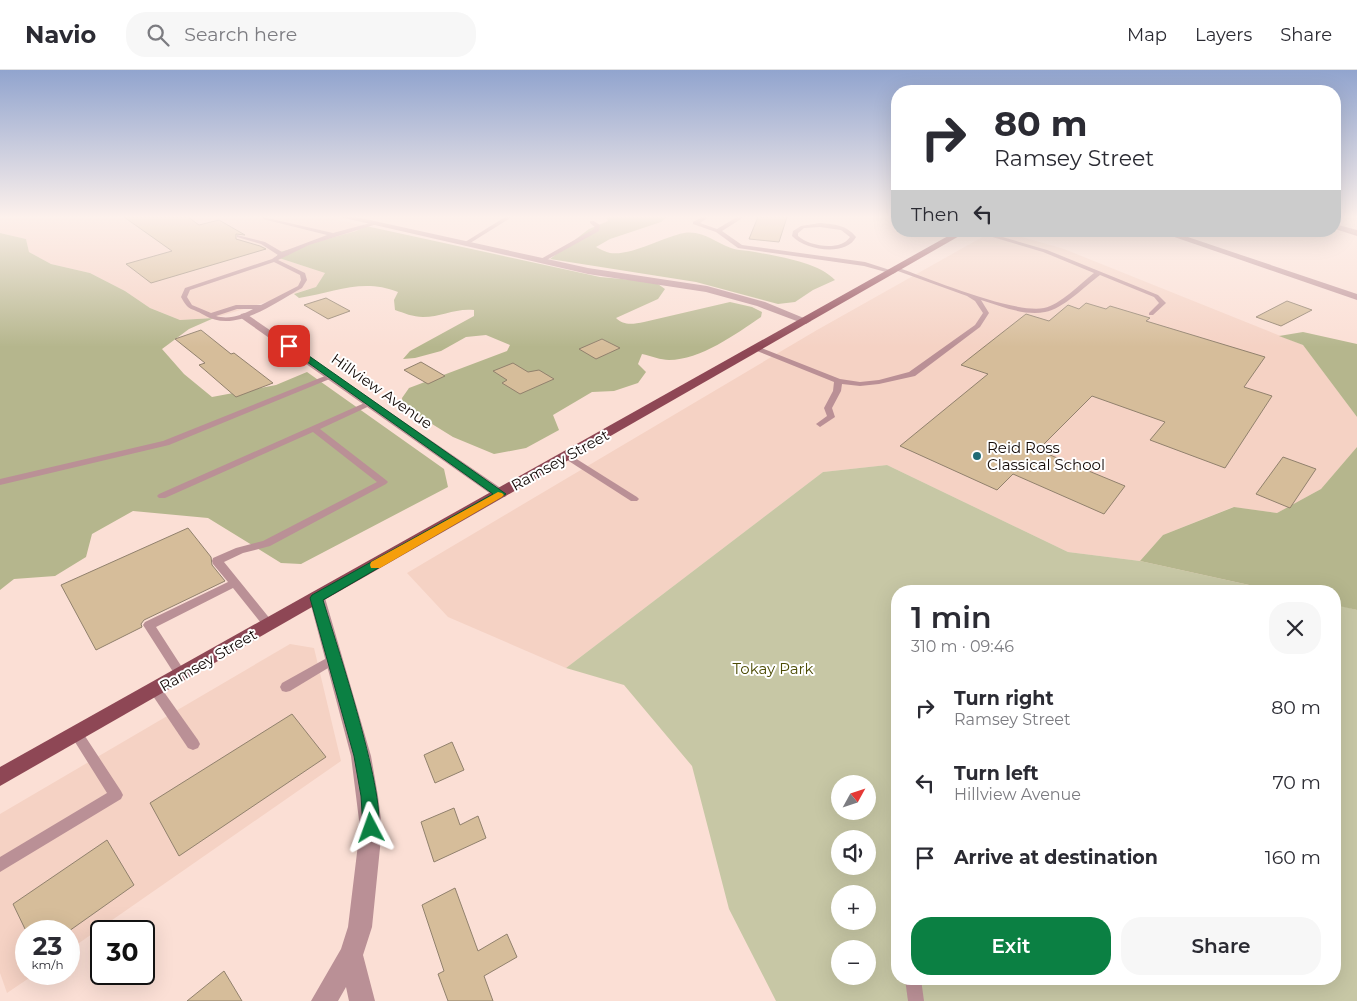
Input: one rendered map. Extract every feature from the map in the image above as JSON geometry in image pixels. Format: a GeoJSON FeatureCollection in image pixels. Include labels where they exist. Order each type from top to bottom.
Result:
{"type":"FeatureCollection","features":[{"type":"Feature","properties":{"kind":"main road","name":"Ramsey Street"},"geometry":{"type":"LineString","coordinates":[[0,778],[913,260]]}},
{"type":"Feature","properties":{"kind":"street"},"geometry":{"type":"LineString","coordinates":[[543,260],[618,276],[660,280],[708,289],[760,304],[806,321]]}},
{"type":"Feature","properties":{"kind":"street"},"geometry":{"type":"LineString","coordinates":[[1248,260],[1357,297]]}},
{"type":"Feature","properties":{"kind":"street","name":"Hillview Avenue"},"geometry":{"type":"LineString","coordinates":[[245,316],[500,494]]}},
{"type":"Feature","properties":{"kind":"street"},"geometry":{"type":"LineString","coordinates":[[316,598],[361,756],[371,828],[360,927],[351,955],[324,1001]]}},
{"type":"Feature","properties":{"kind":"street"},"geometry":{"type":"LineString","coordinates":[[351,955],[362,1001]]}},
{"type":"Feature","properties":{"kind":"lane"},"geometry":{"type":"LineString","coordinates":[[273,260],[187,288],[184,297],[190,306],[209,316],[225,320],[245,316],[300,288],[304,280],[303,274],[275,260]]}},
{"type":"Feature","properties":{"kind":"lane"},"geometry":{"type":"LineString","coordinates":[[837,260],[865,264],[895,271],[961,290],[1012,308],[1043,311],[1099,272]]}},
{"type":"Feature","properties":{"kind":"lane"},"geometry":{"type":"LineString","coordinates":[[1069,260],[1156,296],[1163,303],[1151,314]]}},
{"type":"Feature","properties":{"kind":"lane"},"geometry":{"type":"LineString","coordinates":[[756,349],[838,381],[860,384],[879,382],[912,374],[978,326],[986,313],[977,300],[961,290]]}},
{"type":"Feature","properties":{"kind":"lane"},"geometry":{"type":"LineString","coordinates":[[209,316],[236,307],[262,307]]}},
{"type":"Feature","properties":{"kind":"lane"},"geometry":{"type":"LineString","coordinates":[[0,482],[166,443],[333,376]]}},
{"type":"Feature","properties":{"kind":"lane"},"geometry":{"type":"LineString","coordinates":[[820,424],[831,417],[828,408],[837,391],[838,381]]}},
{"type":"Feature","properties":{"kind":"lane"},"geometry":{"type":"LineString","coordinates":[[162,496],[372,403]]}},
{"type":"Feature","properties":{"kind":"lane"},"geometry":{"type":"LineString","coordinates":[[269,625],[217,560],[240,550],[266,544],[382,482],[314,429]]}},
{"type":"Feature","properties":{"kind":"lane"},"geometry":{"type":"LineString","coordinates":[[567,456],[634,499]]}},
{"type":"Feature","properties":{"kind":"lane"},"geometry":{"type":"LineString","coordinates":[[181,675],[149,625],[234,583]]}},
{"type":"Feature","properties":{"kind":"lane"},"geometry":{"type":"LineString","coordinates":[[286,687],[334,659]]}},
{"type":"Feature","properties":{"kind":"lane"},"geometry":{"type":"LineString","coordinates":[[155,689],[193,744]]}},
{"type":"Feature","properties":{"kind":"lane"},"geometry":{"type":"LineString","coordinates":[[1,861],[116,795],[76,734]]}},
{"type":"Feature","properties":{"kind":"lane"},"geometry":{"type":"LineString","coordinates":[[914,985],[916,1001]]}},
{"type":"Feature","properties":{"kind":"shaded area"},"geometry":{"type":"Polygon","coordinates":[[[44,260],[287,260],[325,273],[316,287],[214,318],[180,320],[150,308],[125,291],[90,273],[51,264],[44,260]]]}},
{"type":"Feature","properties":{"kind":"shaded area","name":"Reid Ross Classical School"},"geometry":{"type":"Polygon","coordinates":[[[941,260],[1092,260],[1303,345],[1357,417],[1357,447],[1321,489],[1277,513],[1233,507],[1163,535],[1140,561],[1068,552],[887,465],[823,472],[566,668],[448,617],[407,573],[817,330],[941,260]]]}},
{"type":"Feature","properties":{"kind":"shaded area"},"geometry":{"type":"Polygon","coordinates":[[[290,644],[314,648],[341,761],[112,920],[90,920],[90,935],[80,942],[80,920],[15,920],[15,985],[19,985],[7,993],[0,973],[0,814],[290,644]]]}},
{"type":"Feature","properties":{"kind":"green space"},"geometry":{"type":"Polygon","coordinates":[[[0,260],[44,260],[51,264],[90,273],[125,291],[150,308],[180,320],[214,318],[189,329],[162,349],[184,374],[212,397],[276,385],[307,372],[444,469],[448,487],[301,564],[281,563],[208,518],[133,511],[92,534],[86,557],[55,576],[14,579],[0,590],[0,260]]]}},
{"type":"Feature","properties":{"kind":"green space"},"geometry":{"type":"Polygon","coordinates":[[[287,260],[524,260],[600,277],[655,282],[665,289],[658,299],[616,318],[619,321],[632,324],[730,302],[752,307],[762,312],[761,317],[740,331],[717,345],[693,356],[669,360],[642,354],[638,364],[646,372],[638,383],[614,391],[592,392],[553,415],[559,430],[526,448],[494,454],[453,437],[403,406],[402,398],[409,388],[507,351],[510,345],[486,335],[466,337],[441,351],[403,359],[410,351],[474,316],[474,310],[461,310],[430,317],[412,316],[395,310],[394,300],[398,292],[373,286],[361,286],[299,298],[294,294],[316,287],[325,273],[287,260]]]}},
{"type":"Feature","properties":{"kind":"green space"},"geometry":{"type":"Polygon","coordinates":[[[559,260],[795,260],[818,268],[835,280],[813,290],[795,302],[778,304],[696,282],[559,260]]]}},
{"type":"Feature","properties":{"kind":"green space"},"geometry":{"type":"Polygon","coordinates":[[[1303,332],[1357,344],[1357,417],[1303,345],[1279,336],[1303,332]]]}},
{"type":"Feature","properties":{"kind":"green space"},"geometry":{"type":"Polygon","coordinates":[[[1357,447],[1357,610],[1341,606],[1341,585],[1250,585],[1140,561],[1163,535],[1234,507],[1277,513],[1321,489],[1357,447]]]}},
{"type":"Feature","properties":{"kind":"green space","name":"Tokay Park"},"geometry":{"type":"Polygon","coordinates":[[[887,465],[1068,552],[1140,561],[1250,585],[891,585],[891,985],[1341,985],[1341,606],[1357,610],[1357,1001],[776,1001],[729,909],[692,766],[624,685],[566,668],[823,472],[887,465]]]}},
{"type":"Feature","properties":{"kind":"building"},"geometry":{"type":"Polygon","coordinates":[[[139,260],[227,260],[151,283],[126,264],[139,260]]]}},
{"type":"Feature","properties":{"kind":"building"},"geometry":{"type":"Polygon","coordinates":[[[326,298],[350,311],[328,319],[304,305],[326,298]]]}},
{"type":"Feature","properties":{"kind":"building"},"geometry":{"type":"Polygon","coordinates":[[[1287,301],[1312,310],[1281,326],[1256,317],[1287,301]]]}},
{"type":"Feature","properties":{"kind":"building"},"geometry":{"type":"Polygon","coordinates":[[[1086,303],[1106,309],[1110,306],[1150,318],[1146,321],[1265,357],[1244,387],[1272,396],[1225,468],[1150,440],[1165,422],[1092,396],[1038,450],[1125,486],[1104,514],[1013,474],[997,490],[900,446],[988,374],[961,365],[1026,314],[1049,321],[1068,305],[1079,309],[1086,303]]]}},
{"type":"Feature","properties":{"kind":"building"},"geometry":{"type":"Polygon","coordinates":[[[201,330],[231,354],[234,353],[273,383],[236,397],[199,365],[205,363],[175,339],[201,330]]]}},
{"type":"Feature","properties":{"kind":"building"},"geometry":{"type":"Polygon","coordinates":[[[602,339],[620,348],[596,359],[579,349],[602,339]]]}},
{"type":"Feature","properties":{"kind":"building"},"geometry":{"type":"Polygon","coordinates":[[[421,362],[445,376],[428,384],[404,370],[421,362]]]}},
{"type":"Feature","properties":{"kind":"building"},"geometry":{"type":"Polygon","coordinates":[[[513,363],[528,372],[539,370],[554,379],[520,394],[502,383],[507,380],[493,371],[513,363]]]}},
{"type":"Feature","properties":{"kind":"building"},"geometry":{"type":"Polygon","coordinates":[[[1283,457],[1316,469],[1290,508],[1256,494],[1283,457]]]}},
{"type":"Feature","properties":{"kind":"building"},"geometry":{"type":"Polygon","coordinates":[[[188,528],[211,557],[212,565],[225,581],[144,620],[141,624],[142,627],[96,650],[61,585],[188,528]]]}},
{"type":"Feature","properties":{"kind":"building"},"geometry":{"type":"Polygon","coordinates":[[[292,714],[326,757],[179,856],[150,803],[292,714]]]}},
{"type":"Feature","properties":{"kind":"building"},"geometry":{"type":"Polygon","coordinates":[[[452,742],[464,770],[435,783],[424,755],[452,742]]]}},
{"type":"Feature","properties":{"kind":"building"},"geometry":{"type":"Polygon","coordinates":[[[454,808],[460,825],[478,816],[486,838],[434,862],[421,822],[454,808]]]}},
{"type":"Feature","properties":{"kind":"building"},"geometry":{"type":"Polygon","coordinates":[[[107,840],[134,885],[80,923],[80,920],[21,920],[13,904],[107,840]]]}},
{"type":"Feature","properties":{"kind":"building"},"geometry":{"type":"Polygon","coordinates":[[[455,888],[478,951],[507,934],[517,957],[484,976],[493,1001],[448,1001],[438,974],[444,971],[422,905],[455,888]]]}},
{"type":"Feature","properties":{"kind":"building"},"geometry":{"type":"Polygon","coordinates":[[[224,971],[242,1001],[187,1001],[224,971]]]}},
{"type":"Feature","properties":{"kind":"slow traffic"},"geometry":{"type":"LineString","coordinates":[[375,565],[498,495]]}},
{"type":"Feature","properties":{"kind":"place","name":"Reid Ross Classical School"},"geometry":{"type":"Point","coordinates":[977,456]}},
{"type":"Feature","properties":{"kind":"route"},"geometry":{"type":"LineString","coordinates":[[289,346],[500,494],[316,598],[361,756],[371,828]]}}]}
